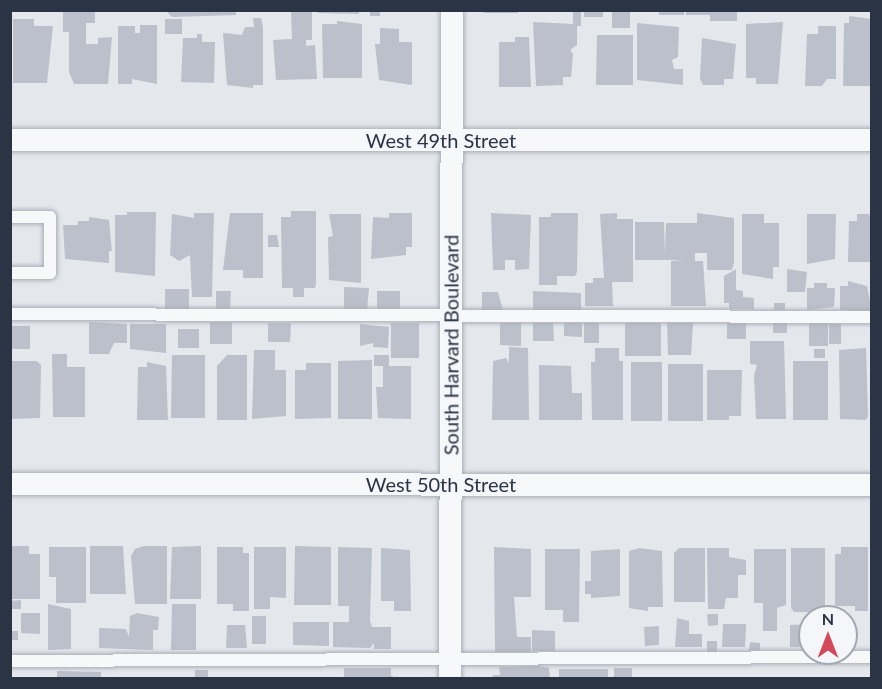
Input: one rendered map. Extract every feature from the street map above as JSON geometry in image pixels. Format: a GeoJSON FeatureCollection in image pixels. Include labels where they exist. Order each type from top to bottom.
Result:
{"type":"FeatureCollection","features":[{"type":"Feature","properties":{"kind":"street","name":"South Harvard Boulevard"},"geometry":{"type":"LineString","coordinates":[[450,670],[452,10]]}},
{"type":"Feature","properties":{"kind":"street","name":"West 49th Street"},"geometry":{"type":"LineString","coordinates":[[10,140],[872,140]]}},
{"type":"Feature","properties":{"kind":"street","name":"West 50th Street"},"geometry":{"type":"LineString","coordinates":[[10,484],[872,485]]}},
{"type":"Feature","properties":{"kind":"lane"},"geometry":{"type":"LineString","coordinates":[[10,217],[50,217],[50,273],[10,273]]}},
{"type":"Feature","properties":{"kind":"lane"},"geometry":{"type":"LineString","coordinates":[[10,314],[451,318],[872,317]]}},
{"type":"Feature","properties":{"kind":"lane"},"geometry":{"type":"LineString","coordinates":[[10,661],[450,670],[872,657]]}},
{"type":"Feature","properties":{"kind":"building"},"geometry":{"type":"Polygon","coordinates":[[[63,10],[95,10],[95,23],[86,23],[86,44],[98,44],[98,38],[112,37],[108,84],[74,84],[69,72],[69,32],[63,32],[63,10]]]}},
{"type":"Feature","properties":{"kind":"building"},"geometry":{"type":"Polygon","coordinates":[[[165,10],[236,10],[236,15],[172,17],[165,10]]]}},
{"type":"Feature","properties":{"kind":"building"},"geometry":{"type":"Polygon","coordinates":[[[291,10],[312,10],[312,40],[306,40],[306,46],[315,45],[317,79],[276,80],[273,40],[292,39],[291,10]]]}},
{"type":"Feature","properties":{"kind":"building"},"geometry":{"type":"Polygon","coordinates":[[[318,10],[359,10],[359,14],[318,13],[318,10]]]}},
{"type":"Feature","properties":{"kind":"building"},"geometry":{"type":"Polygon","coordinates":[[[370,10],[380,10],[380,16],[370,16],[370,10]]]}},
{"type":"Feature","properties":{"kind":"building"},"geometry":{"type":"Polygon","coordinates":[[[484,10],[518,10],[518,13],[484,13],[484,10]]]}},
{"type":"Feature","properties":{"kind":"building"},"geometry":{"type":"Polygon","coordinates":[[[573,10],[581,10],[581,26],[577,26],[577,45],[570,50],[573,54],[571,77],[563,77],[563,85],[536,86],[533,22],[573,24],[573,10]]]}},
{"type":"Feature","properties":{"kind":"building"},"geometry":{"type":"Polygon","coordinates":[[[584,10],[603,10],[603,17],[584,17],[584,10]]]}},
{"type":"Feature","properties":{"kind":"building"},"geometry":{"type":"Polygon","coordinates":[[[612,10],[630,10],[630,28],[612,28],[612,10]]]}},
{"type":"Feature","properties":{"kind":"building"},"geometry":{"type":"Polygon","coordinates":[[[659,10],[684,10],[684,15],[659,15],[659,10]]]}},
{"type":"Feature","properties":{"kind":"building"},"geometry":{"type":"Polygon","coordinates":[[[686,10],[737,10],[737,21],[710,21],[710,15],[686,15],[686,10]]]}},
{"type":"Feature","properties":{"kind":"building"},"geometry":{"type":"Polygon","coordinates":[[[849,16],[872,19],[872,86],[843,86],[844,23],[849,23],[849,16]]]}},
{"type":"Feature","properties":{"kind":"building"},"geometry":{"type":"Polygon","coordinates":[[[253,18],[261,18],[263,27],[263,85],[253,85],[253,88],[227,85],[223,33],[242,35],[245,27],[254,27],[253,18]]]}},
{"type":"Feature","properties":{"kind":"building"},"geometry":{"type":"Polygon","coordinates":[[[13,19],[34,19],[34,26],[53,26],[47,83],[13,83],[13,19]]]}},
{"type":"Feature","properties":{"kind":"building"},"geometry":{"type":"Polygon","coordinates":[[[165,19],[182,19],[182,34],[165,34],[165,19]]]}},
{"type":"Feature","properties":{"kind":"building"},"geometry":{"type":"Polygon","coordinates":[[[337,21],[362,24],[362,78],[323,78],[322,24],[337,24],[337,21]]]}},
{"type":"Feature","properties":{"kind":"building"},"geometry":{"type":"Polygon","coordinates":[[[783,22],[778,84],[756,84],[756,78],[746,78],[746,24],[783,22]]]}},
{"type":"Feature","properties":{"kind":"building"},"geometry":{"type":"Polygon","coordinates":[[[637,23],[679,27],[678,57],[672,60],[674,69],[683,69],[683,85],[637,80],[637,23]]]}},
{"type":"Feature","properties":{"kind":"building"},"geometry":{"type":"Polygon","coordinates":[[[140,25],[157,25],[157,84],[132,79],[132,84],[118,84],[118,26],[135,26],[135,33],[140,33],[140,25]]]}},
{"type":"Feature","properties":{"kind":"building"},"geometry":{"type":"Polygon","coordinates":[[[818,26],[836,26],[836,79],[827,79],[822,86],[805,86],[807,34],[818,34],[818,26]]]}},
{"type":"Feature","properties":{"kind":"building"},"geometry":{"type":"Polygon","coordinates":[[[380,28],[399,29],[399,42],[412,42],[412,85],[379,80],[375,44],[380,44],[380,28]]]}},
{"type":"Feature","properties":{"kind":"building"},"geometry":{"type":"Polygon","coordinates":[[[197,34],[202,34],[202,42],[215,42],[214,83],[181,82],[183,38],[197,38],[197,34]]]}},
{"type":"Feature","properties":{"kind":"building"},"geometry":{"type":"Polygon","coordinates":[[[597,35],[633,35],[633,85],[596,85],[597,35]]]}},
{"type":"Feature","properties":{"kind":"building"},"geometry":{"type":"Polygon","coordinates":[[[515,37],[529,37],[531,87],[499,87],[499,42],[515,42],[515,37]]]}},
{"type":"Feature","properties":{"kind":"building"},"geometry":{"type":"Polygon","coordinates":[[[702,38],[736,44],[733,79],[724,79],[724,85],[703,85],[700,79],[702,38]]]}},
{"type":"Feature","properties":{"kind":"building"},"geometry":{"type":"Polygon","coordinates":[[[291,211],[316,211],[316,284],[315,288],[304,288],[304,297],[293,297],[293,288],[282,288],[281,217],[291,217],[291,211]]]}},
{"type":"Feature","properties":{"kind":"building"},"geometry":{"type":"Polygon","coordinates":[[[127,212],[156,212],[155,276],[115,272],[115,215],[127,215],[127,212]]]}},
{"type":"Feature","properties":{"kind":"building"},"geometry":{"type":"Polygon","coordinates":[[[194,213],[214,213],[212,297],[192,297],[190,255],[179,261],[170,255],[172,214],[194,218],[194,213]]]}},
{"type":"Feature","properties":{"kind":"building"},"geometry":{"type":"Polygon","coordinates":[[[230,213],[263,213],[263,278],[243,278],[243,270],[223,270],[230,213]]]}},
{"type":"Feature","properties":{"kind":"building"},"geometry":{"type":"Polygon","coordinates":[[[389,213],[412,213],[412,247],[406,247],[406,255],[371,259],[373,217],[389,218],[389,213]]]}},
{"type":"Feature","properties":{"kind":"building"},"geometry":{"type":"Polygon","coordinates":[[[491,213],[531,215],[529,269],[515,270],[515,260],[505,260],[505,270],[493,270],[491,213]]]}},
{"type":"Feature","properties":{"kind":"building"},"geometry":{"type":"Polygon","coordinates":[[[551,213],[578,213],[577,272],[575,276],[557,276],[557,285],[539,285],[539,217],[551,217],[551,213]]]}},
{"type":"Feature","properties":{"kind":"building"},"geometry":{"type":"Polygon","coordinates":[[[617,213],[617,219],[633,219],[633,282],[612,282],[613,306],[585,306],[585,283],[593,283],[593,278],[604,278],[600,214],[617,213]]]}},
{"type":"Feature","properties":{"kind":"building"},"geometry":{"type":"Polygon","coordinates":[[[697,213],[734,218],[734,263],[732,270],[707,270],[707,253],[695,253],[695,261],[703,261],[706,306],[671,306],[671,261],[684,260],[635,260],[635,222],[664,222],[665,255],[666,223],[697,223],[697,213]]]}},
{"type":"Feature","properties":{"kind":"building"},"geometry":{"type":"Polygon","coordinates":[[[329,214],[361,214],[361,283],[329,280],[328,237],[333,236],[329,214]]]}},
{"type":"Feature","properties":{"kind":"building"},"geometry":{"type":"Polygon","coordinates":[[[742,214],[764,214],[764,223],[779,223],[779,267],[773,267],[773,279],[742,274],[742,214]]]}},
{"type":"Feature","properties":{"kind":"building"},"geometry":{"type":"Polygon","coordinates":[[[807,214],[836,214],[835,259],[807,264],[807,214]]]}},
{"type":"Feature","properties":{"kind":"building"},"geometry":{"type":"Polygon","coordinates":[[[857,214],[869,214],[872,221],[872,262],[848,262],[849,221],[857,221],[857,214]]]}},
{"type":"Feature","properties":{"kind":"building"},"geometry":{"type":"Polygon","coordinates":[[[89,217],[109,220],[112,251],[109,251],[109,263],[65,259],[63,225],[78,225],[78,221],[89,221],[89,217]]]}},
{"type":"Feature","properties":{"kind":"building"},"geometry":{"type":"Polygon","coordinates":[[[268,235],[277,235],[279,247],[268,247],[268,235]]]}},
{"type":"Feature","properties":{"kind":"building"},"geometry":{"type":"Polygon","coordinates":[[[736,269],[736,290],[743,291],[743,297],[754,298],[754,309],[729,309],[729,303],[724,303],[724,276],[736,269]]]}},
{"type":"Feature","properties":{"kind":"building"},"geometry":{"type":"Polygon","coordinates":[[[787,269],[807,272],[805,292],[787,292],[787,269]]]}},
{"type":"Feature","properties":{"kind":"building"},"geometry":{"type":"Polygon","coordinates":[[[848,281],[867,286],[872,311],[840,310],[840,286],[848,286],[848,281]]]}},
{"type":"Feature","properties":{"kind":"building"},"geometry":{"type":"Polygon","coordinates":[[[814,283],[827,283],[827,288],[835,288],[834,307],[807,310],[807,288],[814,288],[814,283]]]}},
{"type":"Feature","properties":{"kind":"building"},"geometry":{"type":"Polygon","coordinates":[[[344,287],[369,288],[367,310],[344,310],[344,287]]]}},
{"type":"Feature","properties":{"kind":"building"},"geometry":{"type":"Polygon","coordinates":[[[165,289],[189,289],[189,309],[165,309],[165,289]]]}},
{"type":"Feature","properties":{"kind":"building"},"geometry":{"type":"Polygon","coordinates":[[[216,291],[231,291],[230,310],[216,310],[216,291]]]}},
{"type":"Feature","properties":{"kind":"building"},"geometry":{"type":"Polygon","coordinates":[[[377,291],[400,291],[400,310],[377,310],[377,291]]]}},
{"type":"Feature","properties":{"kind":"building"},"geometry":{"type":"Polygon","coordinates":[[[533,291],[581,293],[581,310],[533,310],[533,291]]]}},
{"type":"Feature","properties":{"kind":"building"},"geometry":{"type":"Polygon","coordinates":[[[482,292],[498,292],[503,310],[482,310],[482,292]]]}},
{"type":"Feature","properties":{"kind":"building"},"geometry":{"type":"Polygon","coordinates":[[[774,303],[785,303],[785,310],[774,310],[774,303]]]}},
{"type":"Feature","properties":{"kind":"building"},"geometry":{"type":"Polygon","coordinates":[[[89,322],[127,324],[127,343],[114,343],[109,354],[89,354],[89,322]]]}},
{"type":"Feature","properties":{"kind":"building"},"geometry":{"type":"Polygon","coordinates":[[[210,322],[232,322],[232,344],[210,344],[210,322]]]}},
{"type":"Feature","properties":{"kind":"building"},"geometry":{"type":"Polygon","coordinates":[[[268,323],[291,323],[290,342],[268,342],[268,323]]]}},
{"type":"Feature","properties":{"kind":"building"},"geometry":{"type":"Polygon","coordinates":[[[391,323],[419,323],[419,358],[391,358],[391,323]]]}},
{"type":"Feature","properties":{"kind":"building"},"geometry":{"type":"Polygon","coordinates":[[[500,323],[521,323],[521,346],[500,345],[500,323]]]}},
{"type":"Feature","properties":{"kind":"building"},"geometry":{"type":"Polygon","coordinates":[[[533,323],[553,323],[554,341],[533,341],[533,323]]]}},
{"type":"Feature","properties":{"kind":"building"},"geometry":{"type":"Polygon","coordinates":[[[564,323],[582,323],[582,337],[564,336],[564,323]]]}},
{"type":"Feature","properties":{"kind":"building"},"geometry":{"type":"Polygon","coordinates":[[[584,323],[599,323],[599,343],[584,343],[584,323]]]}},
{"type":"Feature","properties":{"kind":"building"},"geometry":{"type":"Polygon","coordinates":[[[625,323],[661,323],[661,356],[625,356],[625,323]]]}},
{"type":"Feature","properties":{"kind":"building"},"geometry":{"type":"Polygon","coordinates":[[[667,323],[693,323],[691,355],[668,355],[667,323]]]}},
{"type":"Feature","properties":{"kind":"building"},"geometry":{"type":"Polygon","coordinates":[[[727,323],[746,323],[746,339],[727,339],[727,323]]]}},
{"type":"Feature","properties":{"kind":"building"},"geometry":{"type":"Polygon","coordinates":[[[773,323],[787,323],[787,333],[773,333],[773,323]]]}},
{"type":"Feature","properties":{"kind":"building"},"geometry":{"type":"Polygon","coordinates":[[[809,323],[828,323],[828,346],[809,346],[809,323]]]}},
{"type":"Feature","properties":{"kind":"building"},"geometry":{"type":"Polygon","coordinates":[[[130,324],[166,324],[166,353],[130,349],[130,324]]]}},
{"type":"Feature","properties":{"kind":"building"},"geometry":{"type":"Polygon","coordinates":[[[360,324],[389,327],[388,348],[373,347],[373,343],[360,346],[360,324]]]}},
{"type":"Feature","properties":{"kind":"building"},"geometry":{"type":"Polygon","coordinates":[[[829,324],[841,324],[841,344],[829,344],[829,324]]]}},
{"type":"Feature","properties":{"kind":"building"},"geometry":{"type":"Polygon","coordinates":[[[10,326],[30,326],[30,349],[10,349],[10,326]]]}},
{"type":"Feature","properties":{"kind":"building"},"geometry":{"type":"Polygon","coordinates":[[[178,329],[199,329],[199,348],[178,348],[178,329]]]}},
{"type":"Feature","properties":{"kind":"building"},"geometry":{"type":"Polygon","coordinates":[[[750,341],[784,341],[786,419],[756,419],[754,376],[757,365],[750,364],[750,341]]]}},
{"type":"Feature","properties":{"kind":"building"},"geometry":{"type":"Polygon","coordinates":[[[509,347],[528,348],[529,420],[492,420],[493,361],[506,358],[509,363],[509,347]]]}},
{"type":"Feature","properties":{"kind":"building"},"geometry":{"type":"Polygon","coordinates":[[[595,348],[619,348],[619,361],[623,361],[623,420],[592,420],[591,362],[595,362],[595,348]]]}},
{"type":"Feature","properties":{"kind":"building"},"geometry":{"type":"Polygon","coordinates":[[[866,348],[868,416],[866,420],[840,419],[839,350],[866,348]]]}},
{"type":"Feature","properties":{"kind":"building"},"geometry":{"type":"Polygon","coordinates":[[[814,349],[825,349],[825,358],[814,358],[814,349]]]}},
{"type":"Feature","properties":{"kind":"building"},"geometry":{"type":"Polygon","coordinates":[[[254,350],[275,350],[275,370],[286,370],[286,416],[252,419],[254,350]]]}},
{"type":"Feature","properties":{"kind":"building"},"geometry":{"type":"Polygon","coordinates":[[[52,354],[67,354],[67,367],[85,367],[85,417],[53,417],[52,354]]]}},
{"type":"Feature","properties":{"kind":"building"},"geometry":{"type":"Polygon","coordinates":[[[172,355],[205,355],[205,418],[171,418],[172,355]]]}},
{"type":"Feature","properties":{"kind":"building"},"geometry":{"type":"Polygon","coordinates":[[[227,355],[247,355],[247,420],[217,420],[217,366],[227,355]]]}},
{"type":"Feature","properties":{"kind":"building"},"geometry":{"type":"Polygon","coordinates":[[[374,355],[389,355],[389,366],[411,366],[411,419],[378,418],[376,387],[383,387],[383,366],[374,366],[374,355]]]}},
{"type":"Feature","properties":{"kind":"building"},"geometry":{"type":"Polygon","coordinates":[[[372,360],[372,419],[338,419],[338,361],[372,360]]]}},
{"type":"Feature","properties":{"kind":"building"},"geometry":{"type":"Polygon","coordinates":[[[10,361],[37,361],[41,365],[40,418],[10,419],[10,361]]]}},
{"type":"Feature","properties":{"kind":"building"},"geometry":{"type":"Polygon","coordinates":[[[793,361],[828,361],[828,420],[793,420],[793,361]]]}},
{"type":"Feature","properties":{"kind":"building"},"geometry":{"type":"Polygon","coordinates":[[[147,362],[166,366],[168,420],[137,420],[138,367],[147,367],[147,362]]]}},
{"type":"Feature","properties":{"kind":"building"},"geometry":{"type":"Polygon","coordinates":[[[631,362],[662,362],[662,421],[631,421],[631,362]]]}},
{"type":"Feature","properties":{"kind":"building"},"geometry":{"type":"Polygon","coordinates":[[[306,363],[331,363],[331,418],[295,419],[295,370],[306,370],[306,363]]]}},
{"type":"Feature","properties":{"kind":"building"},"geometry":{"type":"Polygon","coordinates":[[[668,364],[703,364],[703,421],[668,421],[668,364]]]}},
{"type":"Feature","properties":{"kind":"building"},"geometry":{"type":"Polygon","coordinates":[[[539,365],[571,366],[572,393],[582,393],[582,420],[539,420],[539,365]]]}},
{"type":"Feature","properties":{"kind":"building"},"geometry":{"type":"Polygon","coordinates":[[[707,370],[742,370],[741,416],[729,416],[729,420],[707,420],[707,370]]]}},
{"type":"Feature","properties":{"kind":"building"},"geometry":{"type":"Polygon","coordinates":[[[10,546],[29,546],[29,554],[40,554],[40,599],[10,599],[10,546]]]}},
{"type":"Feature","properties":{"kind":"building"},"geometry":{"type":"Polygon","coordinates":[[[90,546],[123,546],[126,594],[90,594],[90,546]]]}},
{"type":"Feature","properties":{"kind":"building"},"geometry":{"type":"Polygon","coordinates":[[[144,546],[167,546],[167,604],[135,604],[131,556],[135,549],[144,546]]]}},
{"type":"Feature","properties":{"kind":"building"},"geometry":{"type":"Polygon","coordinates":[[[201,546],[201,599],[170,599],[172,547],[201,546]]]}},
{"type":"Feature","properties":{"kind":"building"},"geometry":{"type":"Polygon","coordinates":[[[295,546],[331,547],[331,605],[294,605],[295,546]]]}},
{"type":"Feature","properties":{"kind":"building"},"geometry":{"type":"Polygon","coordinates":[[[49,547],[86,547],[86,603],[56,603],[56,577],[49,577],[49,547]]]}},
{"type":"Feature","properties":{"kind":"building"},"geometry":{"type":"Polygon","coordinates":[[[217,547],[243,547],[243,553],[249,553],[249,611],[233,611],[233,604],[217,604],[217,547]]]}},
{"type":"Feature","properties":{"kind":"building"},"geometry":{"type":"Polygon","coordinates":[[[254,547],[286,547],[286,598],[270,597],[270,609],[254,609],[254,547]]]}},
{"type":"Feature","properties":{"kind":"building"},"geometry":{"type":"Polygon","coordinates":[[[338,547],[372,548],[370,621],[372,627],[391,627],[391,649],[374,649],[374,643],[370,648],[333,647],[333,622],[349,622],[349,606],[338,606],[338,547]]]}},
{"type":"Feature","properties":{"kind":"building"},"geometry":{"type":"Polygon","coordinates":[[[494,547],[531,549],[531,597],[514,597],[517,637],[531,637],[531,652],[495,652],[494,547]]]}},
{"type":"Feature","properties":{"kind":"building"},"geometry":{"type":"Polygon","coordinates":[[[841,547],[868,547],[868,611],[858,611],[858,605],[835,605],[835,554],[841,554],[841,547]]]}},
{"type":"Feature","properties":{"kind":"building"},"geometry":{"type":"Polygon","coordinates":[[[381,548],[410,550],[411,611],[394,611],[394,601],[381,601],[381,548]]]}},
{"type":"Feature","properties":{"kind":"building"},"geometry":{"type":"Polygon","coordinates":[[[639,548],[662,551],[663,607],[648,607],[648,611],[629,608],[629,551],[639,548]]]}},
{"type":"Feature","properties":{"kind":"building"},"geometry":{"type":"Polygon","coordinates":[[[679,548],[705,548],[705,602],[674,602],[674,553],[679,548]]]}},
{"type":"Feature","properties":{"kind":"building"},"geometry":{"type":"Polygon","coordinates":[[[707,548],[729,548],[729,557],[746,560],[746,575],[738,575],[738,598],[726,598],[724,609],[708,609],[707,548]]]}},
{"type":"Feature","properties":{"kind":"building"},"geometry":{"type":"Polygon","coordinates":[[[791,548],[825,548],[825,605],[798,605],[798,612],[794,612],[791,608],[791,548]]]}},
{"type":"Feature","properties":{"kind":"building"},"geometry":{"type":"Polygon","coordinates":[[[545,549],[580,549],[579,622],[563,622],[563,610],[545,610],[545,549]]]}},
{"type":"Feature","properties":{"kind":"building"},"geometry":{"type":"Polygon","coordinates":[[[620,549],[620,596],[591,598],[591,594],[585,594],[585,581],[591,581],[591,551],[620,549]]]}},
{"type":"Feature","properties":{"kind":"building"},"geometry":{"type":"Polygon","coordinates":[[[754,549],[786,549],[786,605],[777,608],[777,631],[763,631],[763,603],[754,603],[754,549]]]}},
{"type":"Feature","properties":{"kind":"building"},"geometry":{"type":"Polygon","coordinates":[[[21,600],[21,609],[10,609],[10,601],[21,600]]]}},
{"type":"Feature","properties":{"kind":"building"},"geometry":{"type":"Polygon","coordinates":[[[48,604],[71,609],[71,649],[48,650],[48,604]]]}},
{"type":"Feature","properties":{"kind":"building"},"geometry":{"type":"Polygon","coordinates":[[[172,604],[196,604],[196,650],[171,650],[172,604]]]}},
{"type":"Feature","properties":{"kind":"building"},"geometry":{"type":"Polygon","coordinates":[[[21,613],[40,613],[40,634],[21,633],[21,613]]]}},
{"type":"Feature","properties":{"kind":"building"},"geometry":{"type":"Polygon","coordinates":[[[137,613],[159,617],[158,630],[153,630],[153,650],[99,648],[99,628],[126,629],[129,637],[130,616],[137,613]]]}},
{"type":"Feature","properties":{"kind":"building"},"geometry":{"type":"Polygon","coordinates":[[[707,614],[718,614],[718,625],[708,626],[707,614]]]}},
{"type":"Feature","properties":{"kind":"building"},"geometry":{"type":"Polygon","coordinates":[[[252,616],[266,616],[266,644],[252,644],[252,616]]]}},
{"type":"Feature","properties":{"kind":"building"},"geometry":{"type":"Polygon","coordinates":[[[677,618],[689,621],[689,634],[702,634],[702,647],[675,647],[677,618]]]}},
{"type":"Feature","properties":{"kind":"building"},"geometry":{"type":"Polygon","coordinates":[[[293,622],[329,622],[329,646],[293,645],[293,622]]]}},
{"type":"Feature","properties":{"kind":"building"},"geometry":{"type":"Polygon","coordinates":[[[723,624],[746,624],[745,647],[722,647],[723,624]]]}},
{"type":"Feature","properties":{"kind":"building"},"geometry":{"type":"Polygon","coordinates":[[[227,625],[245,625],[247,648],[226,648],[227,625]]]}},
{"type":"Feature","properties":{"kind":"building"},"geometry":{"type":"Polygon","coordinates":[[[790,625],[798,625],[798,647],[790,647],[790,625]]]}},
{"type":"Feature","properties":{"kind":"building"},"geometry":{"type":"Polygon","coordinates":[[[659,626],[659,645],[645,646],[644,627],[659,626]]]}},
{"type":"Feature","properties":{"kind":"building"},"geometry":{"type":"Polygon","coordinates":[[[532,630],[555,631],[555,651],[532,651],[532,630]]]}},
{"type":"Feature","properties":{"kind":"building"},"geometry":{"type":"Polygon","coordinates":[[[10,631],[18,631],[18,640],[10,640],[10,631]]]}},
{"type":"Feature","properties":{"kind":"building"},"geometry":{"type":"Polygon","coordinates":[[[707,641],[717,641],[717,652],[707,652],[707,641]]]}},
{"type":"Feature","properties":{"kind":"building"},"geometry":{"type":"Polygon","coordinates":[[[750,642],[760,643],[760,651],[749,650],[750,642]]]}},
{"type":"Feature","properties":{"kind":"building"},"geometry":{"type":"Polygon","coordinates":[[[499,667],[549,668],[550,678],[493,678],[493,675],[500,675],[499,667]]]}},
{"type":"Feature","properties":{"kind":"building"},"geometry":{"type":"Polygon","coordinates":[[[344,668],[391,668],[391,676],[397,678],[344,678],[344,668]]]}},
{"type":"Feature","properties":{"kind":"building"},"geometry":{"type":"Polygon","coordinates":[[[614,668],[632,668],[632,678],[614,678],[614,668]]]}},
{"type":"Feature","properties":{"kind":"building"},"geometry":{"type":"Polygon","coordinates":[[[559,669],[608,669],[608,678],[559,678],[559,669]]]}},
{"type":"Feature","properties":{"kind":"building"},"geometry":{"type":"Polygon","coordinates":[[[195,670],[208,670],[208,678],[195,678],[195,670]]]}},
{"type":"Feature","properties":{"kind":"building"},"geometry":{"type":"Polygon","coordinates":[[[57,671],[101,672],[101,678],[57,678],[57,671]]]}}]}
